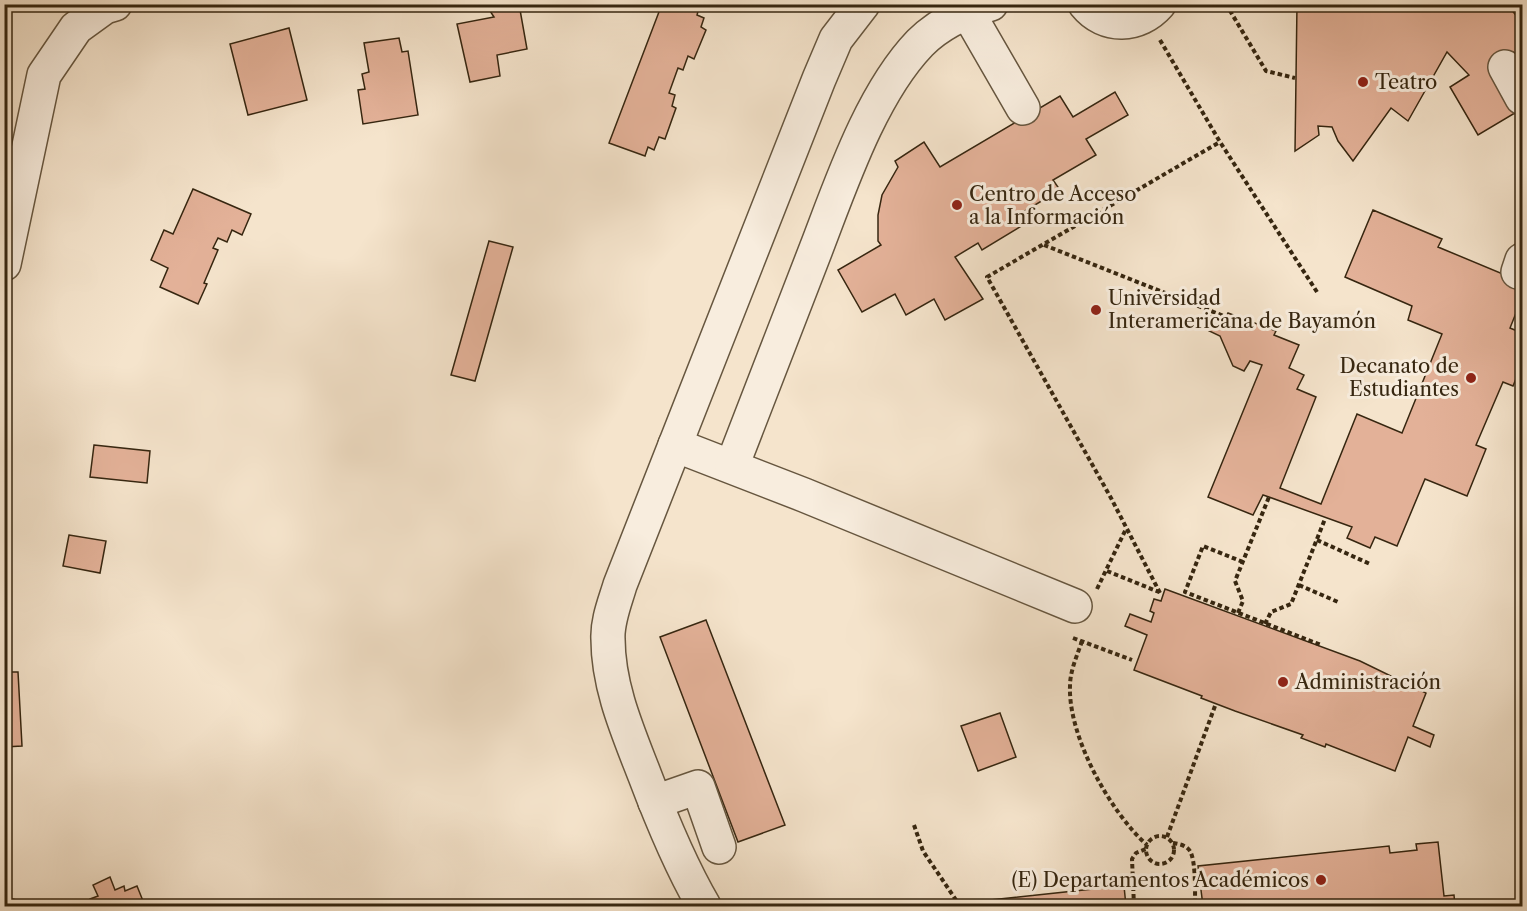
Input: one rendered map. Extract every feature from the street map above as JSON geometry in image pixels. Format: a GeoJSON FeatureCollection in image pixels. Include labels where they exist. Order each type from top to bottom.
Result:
{"type":"FeatureCollection","features":[{"type":"Feature","properties":{"kind":"street"},"geometry":{"type":"LineString","coordinates":[[704,906],[687,877],[655,802],[615,694],[608,638],[620,585],[827,59],[836,39],[863,4]]}},
{"type":"Feature","properties":{"kind":"street"},"geometry":{"type":"LineString","coordinates":[[1085,4],[1090,11],[1104,20],[1121,23],[1137,21],[1153,10]]}},
{"type":"Feature","properties":{"kind":"street"},"geometry":{"type":"LineString","coordinates":[[4,264],[44,75],[76,28],[108,5]]}},
{"type":"Feature","properties":{"kind":"street"},"geometry":{"type":"LineString","coordinates":[[732,466],[842,183],[867,126],[898,72],[921,43],[941,25],[979,8],[1023,108]]}},
{"type":"Feature","properties":{"kind":"street"},"geometry":{"type":"LineString","coordinates":[[1505,68],[1522,98]]}},
{"type":"Feature","properties":{"kind":"street"},"geometry":{"type":"LineString","coordinates":[[675,445],[732,466],[1080,611]]}},
{"type":"Feature","properties":{"kind":"street"},"geometry":{"type":"LineString","coordinates":[[655,802],[698,787],[719,847]]}},
{"type":"Feature","properties":{"kind":"path"},"geometry":{"type":"LineString","coordinates":[[1226,4],[1266,71],[1295,78]]}},
{"type":"Feature","properties":{"kind":"path"},"geometry":{"type":"LineString","coordinates":[[1153,10],[1220,142],[1317,292]]}},
{"type":"Feature","properties":{"kind":"path"},"geometry":{"type":"LineString","coordinates":[[1107,571],[1160,593],[987,277],[1220,142]]}},
{"type":"Feature","properties":{"kind":"path"},"geometry":{"type":"LineString","coordinates":[[1043,244],[1226,317]]}},
{"type":"Feature","properties":{"kind":"path"},"geometry":{"type":"LineString","coordinates":[[1238,613],[1243,601],[1235,581],[1269,496]]}},
{"type":"Feature","properties":{"kind":"path"},"geometry":{"type":"LineString","coordinates":[[1265,624],[1271,612],[1291,604],[1325,519]]}},
{"type":"Feature","properties":{"kind":"path"},"geometry":{"type":"LineString","coordinates":[[1126,528],[1099,589],[1080,611],[1082,641],[1071,673],[1071,704],[1078,731],[1095,774],[1130,828],[1146,847],[1150,860],[1165,863],[1172,858],[1173,843]]}},
{"type":"Feature","properties":{"kind":"path"},"geometry":{"type":"LineString","coordinates":[[1317,540],[1371,564]]}},
{"type":"Feature","properties":{"kind":"path"},"geometry":{"type":"LineString","coordinates":[[1243,562],[1203,546],[1185,592],[1322,645]]}},
{"type":"Feature","properties":{"kind":"path"},"geometry":{"type":"LineString","coordinates":[[1299,585],[1338,602]]}},
{"type":"Feature","properties":{"kind":"path"},"geometry":{"type":"LineString","coordinates":[[1082,641],[1132,660]]}},
{"type":"Feature","properties":{"kind":"path"},"geometry":{"type":"LineString","coordinates":[[1167,837],[1215,706]]}},
{"type":"Feature","properties":{"kind":"path"},"geometry":{"type":"LineString","coordinates":[[914,825],[923,851],[960,906]]}},
{"type":"Feature","properties":{"kind":"path"},"geometry":{"type":"LineString","coordinates":[[1134,906],[1132,859],[1136,853],[1146,847],[1152,838],[1159,835],[1189,850],[1192,857],[1195,906]]}},
{"type":"Feature","properties":{"kind":"building"},"geometry":{"type":"Polygon","coordinates":[[[489,4],[519,4],[527,49],[497,55],[500,76],[470,82],[457,24],[494,17],[489,4]]]}},
{"type":"Feature","properties":{"kind":"building"},"geometry":{"type":"Polygon","coordinates":[[[662,4],[700,4],[697,15],[704,18],[701,27],[706,30],[694,59],[688,56],[683,70],[678,68],[669,93],[675,95],[672,106],[676,108],[665,139],[659,137],[654,150],[648,147],[645,156],[609,143],[662,4]]]}},
{"type":"Feature","properties":{"kind":"building","name":"Teatro"},"geometry":{"type":"Polygon","coordinates":[[[1297,4],[1507,4],[1522,23],[1522,68],[1513,52],[1494,63],[1520,110],[1478,135],[1450,87],[1469,75],[1447,52],[1408,121],[1391,108],[1353,161],[1338,141],[1332,127],[1318,126],[1319,135],[1295,151],[1297,4]]]}},
{"type":"Feature","properties":{"kind":"building"},"geometry":{"type":"Polygon","coordinates":[[[289,28],[307,100],[248,115],[230,44],[289,28]]]}},
{"type":"Feature","properties":{"kind":"building"},"geometry":{"type":"Polygon","coordinates":[[[399,38],[402,52],[408,51],[418,115],[363,124],[358,90],[365,89],[362,74],[369,72],[364,43],[399,38]]]}},
{"type":"Feature","properties":{"kind":"building","name":"Centro de Acceso a la Información"},"geometry":{"type":"Polygon","coordinates":[[[1115,92],[1128,115],[1086,139],[1096,155],[1053,180],[1060,190],[1018,215],[1023,225],[982,250],[978,243],[955,257],[983,299],[945,320],[934,299],[906,315],[895,294],[862,312],[838,270],[881,245],[878,241],[878,215],[882,195],[898,167],[895,161],[924,142],[940,167],[1060,96],[1073,117],[1115,92]]]}},
{"type":"Feature","properties":{"kind":"building"},"geometry":{"type":"Polygon","coordinates":[[[193,189],[251,214],[242,235],[232,230],[227,242],[218,238],[213,248],[218,250],[198,304],[160,287],[168,268],[151,260],[164,230],[173,234],[193,189]]]}},
{"type":"Feature","properties":{"kind":"building","name":"Decanato de Estudiantes"},"geometry":{"type":"Polygon","coordinates":[[[1373,210],[1442,239],[1438,247],[1522,282],[1522,298],[1510,328],[1522,333],[1522,364],[1513,386],[1503,382],[1476,445],[1486,449],[1467,496],[1425,479],[1397,546],[1375,537],[1370,548],[1347,538],[1352,527],[1263,495],[1253,515],[1208,497],[1262,365],[1250,361],[1244,371],[1233,366],[1220,336],[1205,329],[1211,316],[1224,321],[1228,313],[1276,331],[1274,335],[1299,345],[1289,368],[1304,375],[1297,389],[1316,397],[1280,488],[1321,504],[1357,414],[1402,433],[1442,334],[1408,320],[1412,306],[1345,277],[1373,210]]]}},
{"type":"Feature","properties":{"kind":"building"},"geometry":{"type":"Polygon","coordinates":[[[489,241],[513,247],[475,381],[451,375],[489,241]]]}},
{"type":"Feature","properties":{"kind":"building"},"geometry":{"type":"Polygon","coordinates":[[[94,445],[150,451],[147,483],[90,477],[94,445]]]}},
{"type":"Feature","properties":{"kind":"building"},"geometry":{"type":"Polygon","coordinates":[[[69,535],[106,541],[100,573],[63,566],[69,535]]]}},
{"type":"Feature","properties":{"kind":"building","name":"Administración"},"geometry":{"type":"Polygon","coordinates":[[[1165,589],[1360,661],[1426,693],[1413,726],[1434,735],[1430,747],[1408,737],[1395,771],[1326,744],[1325,747],[1301,738],[1303,735],[1201,698],[1202,696],[1134,670],[1147,635],[1125,626],[1130,614],[1151,622],[1154,613],[1150,611],[1154,599],[1161,601],[1165,589]]]}},
{"type":"Feature","properties":{"kind":"building"},"geometry":{"type":"Polygon","coordinates":[[[706,620],[785,825],[738,842],[660,637],[706,620]]]}},
{"type":"Feature","properties":{"kind":"building"},"geometry":{"type":"Polygon","coordinates":[[[4,672],[18,672],[22,746],[4,747],[4,672]]]}},
{"type":"Feature","properties":{"kind":"building"},"geometry":{"type":"Polygon","coordinates":[[[1000,713],[1016,757],[978,771],[961,726],[1000,713]]]}},
{"type":"Feature","properties":{"kind":"building","name":"(E) Departamentos Académicos"},"geometry":{"type":"Polygon","coordinates":[[[1438,842],[1444,896],[1454,895],[1455,906],[1406,906],[1405,900],[1344,906],[1203,906],[1198,866],[1389,846],[1390,853],[1417,850],[1416,844],[1438,842]]]}},
{"type":"Feature","properties":{"kind":"building","name":"(E) Departamentos Académicos"},"geometry":{"type":"Polygon","coordinates":[[[1123,876],[1126,906],[972,906],[972,902],[1102,888],[1101,878],[1123,876]]]}},
{"type":"Feature","properties":{"kind":"building"},"geometry":{"type":"Polygon","coordinates":[[[110,877],[115,890],[124,886],[125,891],[137,886],[145,906],[93,906],[90,899],[98,896],[93,885],[110,877]]]}},
{"type":"Feature","properties":{"kind":"building"},"geometry":{"type":"Polygon","coordinates":[[[4,897],[21,901],[20,906],[4,906],[4,897]]]}},
{"type":"Feature","properties":{"kind":"place","name":"Teatro"},"geometry":{"type":"Point","coordinates":[1363,82]}},
{"type":"Feature","properties":{"kind":"place","name":"Centro de Acceso a la Información"},"geometry":{"type":"Point","coordinates":[957,205]}},
{"type":"Feature","properties":{"kind":"place","name":"Universidad Interamericana de Bayamón"},"geometry":{"type":"Point","coordinates":[1096,310]}},
{"type":"Feature","properties":{"kind":"place","name":"Decanato de Estudiantes"},"geometry":{"type":"Point","coordinates":[1471,378]}},
{"type":"Feature","properties":{"kind":"place","name":"Administración"},"geometry":{"type":"Point","coordinates":[1283,682]}},
{"type":"Feature","properties":{"kind":"place","name":"(E) Departamentos Académicos"},"geometry":{"type":"Point","coordinates":[1321,880]}}]}
